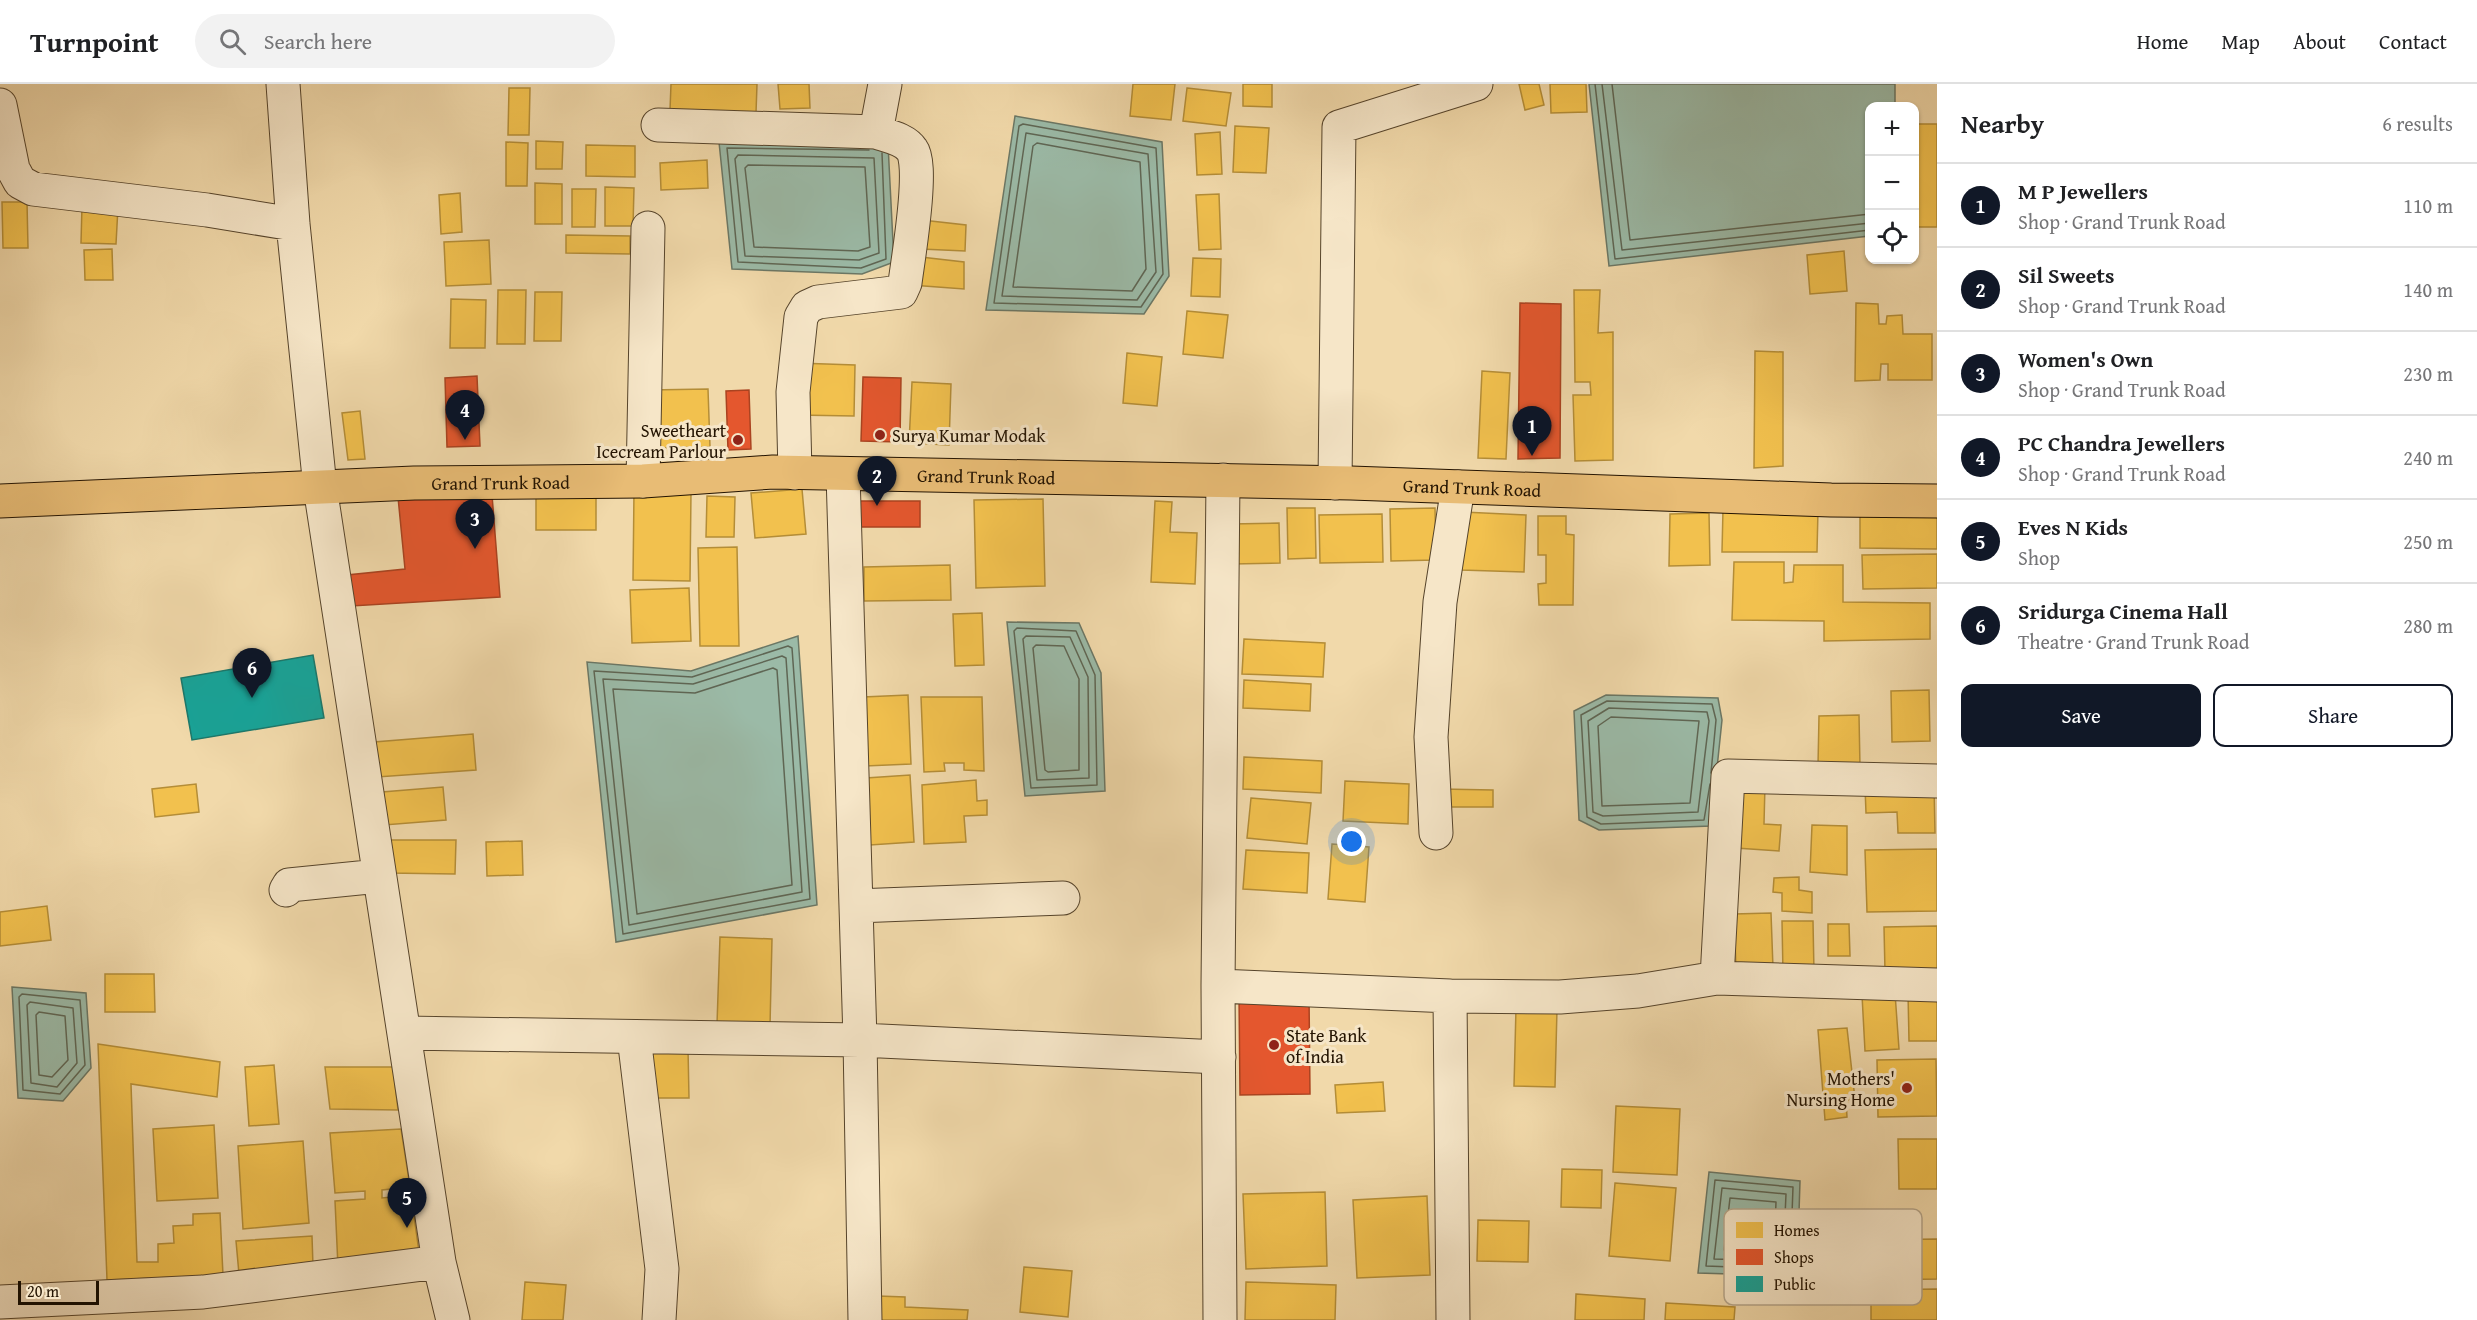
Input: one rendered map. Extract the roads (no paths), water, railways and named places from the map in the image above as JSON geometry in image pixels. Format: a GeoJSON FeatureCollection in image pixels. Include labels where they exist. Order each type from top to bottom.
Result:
{"type":"FeatureCollection","features":[{"type":"Feature","properties":{"kind":"main road","name":"Grand Trunk Road"},"geometry":{"type":"LineString","coordinates":[[0,501],[320,487],[643,481],[795,473],[1223,480],[1831,500],[1937,501]]}},
{"type":"Feature","properties":{"kind":"street"},"geometry":{"type":"LineString","coordinates":[[283,84],[292,224],[320,487],[439,1262],[453,1320]]}},
{"type":"Feature","properties":{"kind":"street"},"geometry":{"type":"LineString","coordinates":[[876,132],[885,84]]}},
{"type":"Feature","properties":{"kind":"street"},"geometry":{"type":"LineString","coordinates":[[1335,483],[1339,127],[1476,84]]}},
{"type":"Feature","properties":{"kind":"street"},"geometry":{"type":"LineString","coordinates":[[0,105],[13,169],[20,182],[33,189],[207,210],[292,224]]}},
{"type":"Feature","properties":{"kind":"street"},"geometry":{"type":"LineString","coordinates":[[658,125],[876,132],[912,149],[917,160],[916,190],[905,283],[901,292],[818,302],[807,307],[801,317],[793,392],[795,473]]}},
{"type":"Feature","properties":{"kind":"street"},"geometry":{"type":"LineString","coordinates":[[643,481],[648,228]]}},
{"type":"Feature","properties":{"kind":"street"},"geometry":{"type":"LineString","coordinates":[[843,474],[860,1040],[865,1320]]}},
{"type":"Feature","properties":{"kind":"street"},"geometry":{"type":"LineString","coordinates":[[1220,1320],[1218,986],[1223,480]]}},
{"type":"Feature","properties":{"kind":"street"},"geometry":{"type":"LineString","coordinates":[[1436,833],[1431,737],[1440,602],[1458,487]]}},
{"type":"Feature","properties":{"kind":"street"},"geometry":{"type":"LineString","coordinates":[[1717,978],[1728,776],[1937,781]]}},
{"type":"Feature","properties":{"kind":"street"},"geometry":{"type":"LineString","coordinates":[[286,890],[289,885],[306,882],[379,876]]}},
{"type":"Feature","properties":{"kind":"street"},"geometry":{"type":"LineString","coordinates":[[856,906],[1063,898]]}},
{"type":"Feature","properties":{"kind":"street"},"geometry":{"type":"LineString","coordinates":[[1218,986],[1450,996],[1560,997],[1638,991],[1717,978],[1937,984]]}},
{"type":"Feature","properties":{"kind":"street"},"geometry":{"type":"LineString","coordinates":[[1450,996],[1453,1320]]}},
{"type":"Feature","properties":{"kind":"street"},"geometry":{"type":"LineString","coordinates":[[404,1033],[860,1040],[1219,1057]]}},
{"type":"Feature","properties":{"kind":"street"},"geometry":{"type":"LineString","coordinates":[[634,1037],[640,1106],[662,1269],[658,1320]]}},
{"type":"Feature","properties":{"kind":"street"},"geometry":{"type":"LineString","coordinates":[[0,1302],[204,1306],[439,1262]]}},
{"type":"Feature","properties":{"kind":"water"},"geometry":{"type":"Polygon","coordinates":[[[1589,84],[1895,84],[1895,102],[1865,102],[1865,236],[1609,266],[1589,84]]]}},
{"type":"Feature","properties":{"kind":"water"},"geometry":{"type":"Polygon","coordinates":[[[1015,116],[1162,142],[1169,276],[1144,314],[986,310],[1015,116]]]}},
{"type":"Feature","properties":{"kind":"water"},"geometry":{"type":"Polygon","coordinates":[[[719,142],[888,144],[894,262],[862,274],[732,269],[719,142]]]}},
{"type":"Feature","properties":{"kind":"water"},"geometry":{"type":"Polygon","coordinates":[[[1007,622],[1079,623],[1101,673],[1105,791],[1025,796],[1007,622]]]}},
{"type":"Feature","properties":{"kind":"water"},"geometry":{"type":"Polygon","coordinates":[[[798,636],[817,905],[616,942],[587,662],[691,671],[798,636]]]}},
{"type":"Feature","properties":{"kind":"water"},"geometry":{"type":"Polygon","coordinates":[[[1606,695],[1718,698],[1722,720],[1711,826],[1599,830],[1579,820],[1574,711],[1606,695]]]}},
{"type":"Feature","properties":{"kind":"water"},"geometry":{"type":"Polygon","coordinates":[[[12,987],[86,993],[91,1068],[63,1101],[18,1098],[12,987]]]}},
{"type":"Feature","properties":{"kind":"water"},"geometry":{"type":"Polygon","coordinates":[[[1709,1172],[1800,1181],[1799,1209],[1724,1209],[1724,1274],[1698,1273],[1709,1172]]]}},
{"type":"Feature","properties":{"kind":"place","name":"Surya Kumar Modak"},"geometry":{"type":"Point","coordinates":[880,435]}},
{"type":"Feature","properties":{"kind":"place","name":"PC Chandra Jewellers"},"geometry":{"type":"Point","coordinates":[465,440]}},
{"type":"Feature","properties":{"kind":"place","name":"Sweetheart Icecream Parlour"},"geometry":{"type":"Point","coordinates":[738,440]}},
{"type":"Feature","properties":{"kind":"place","name":"M P Jewellers"},"geometry":{"type":"Point","coordinates":[1532,456]}},
{"type":"Feature","properties":{"kind":"place","name":"Sil Sweets"},"geometry":{"type":"Point","coordinates":[877,506]}},
{"type":"Feature","properties":{"kind":"place","name":"Women's Own"},"geometry":{"type":"Point","coordinates":[475,549]}},
{"type":"Feature","properties":{"kind":"place","name":"Sridurga Cinema Hall"},"geometry":{"type":"Point","coordinates":[252,698]}},
{"type":"Feature","properties":{"kind":"place","name":"State Bank of India"},"geometry":{"type":"Point","coordinates":[1274,1045]}},
{"type":"Feature","properties":{"kind":"place","name":"Mothers' Nursing Home"},"geometry":{"type":"Point","coordinates":[1907,1088]}},
{"type":"Feature","properties":{"kind":"place","name":"Eves N Kids"},"geometry":{"type":"Point","coordinates":[407,1228]}}]}
